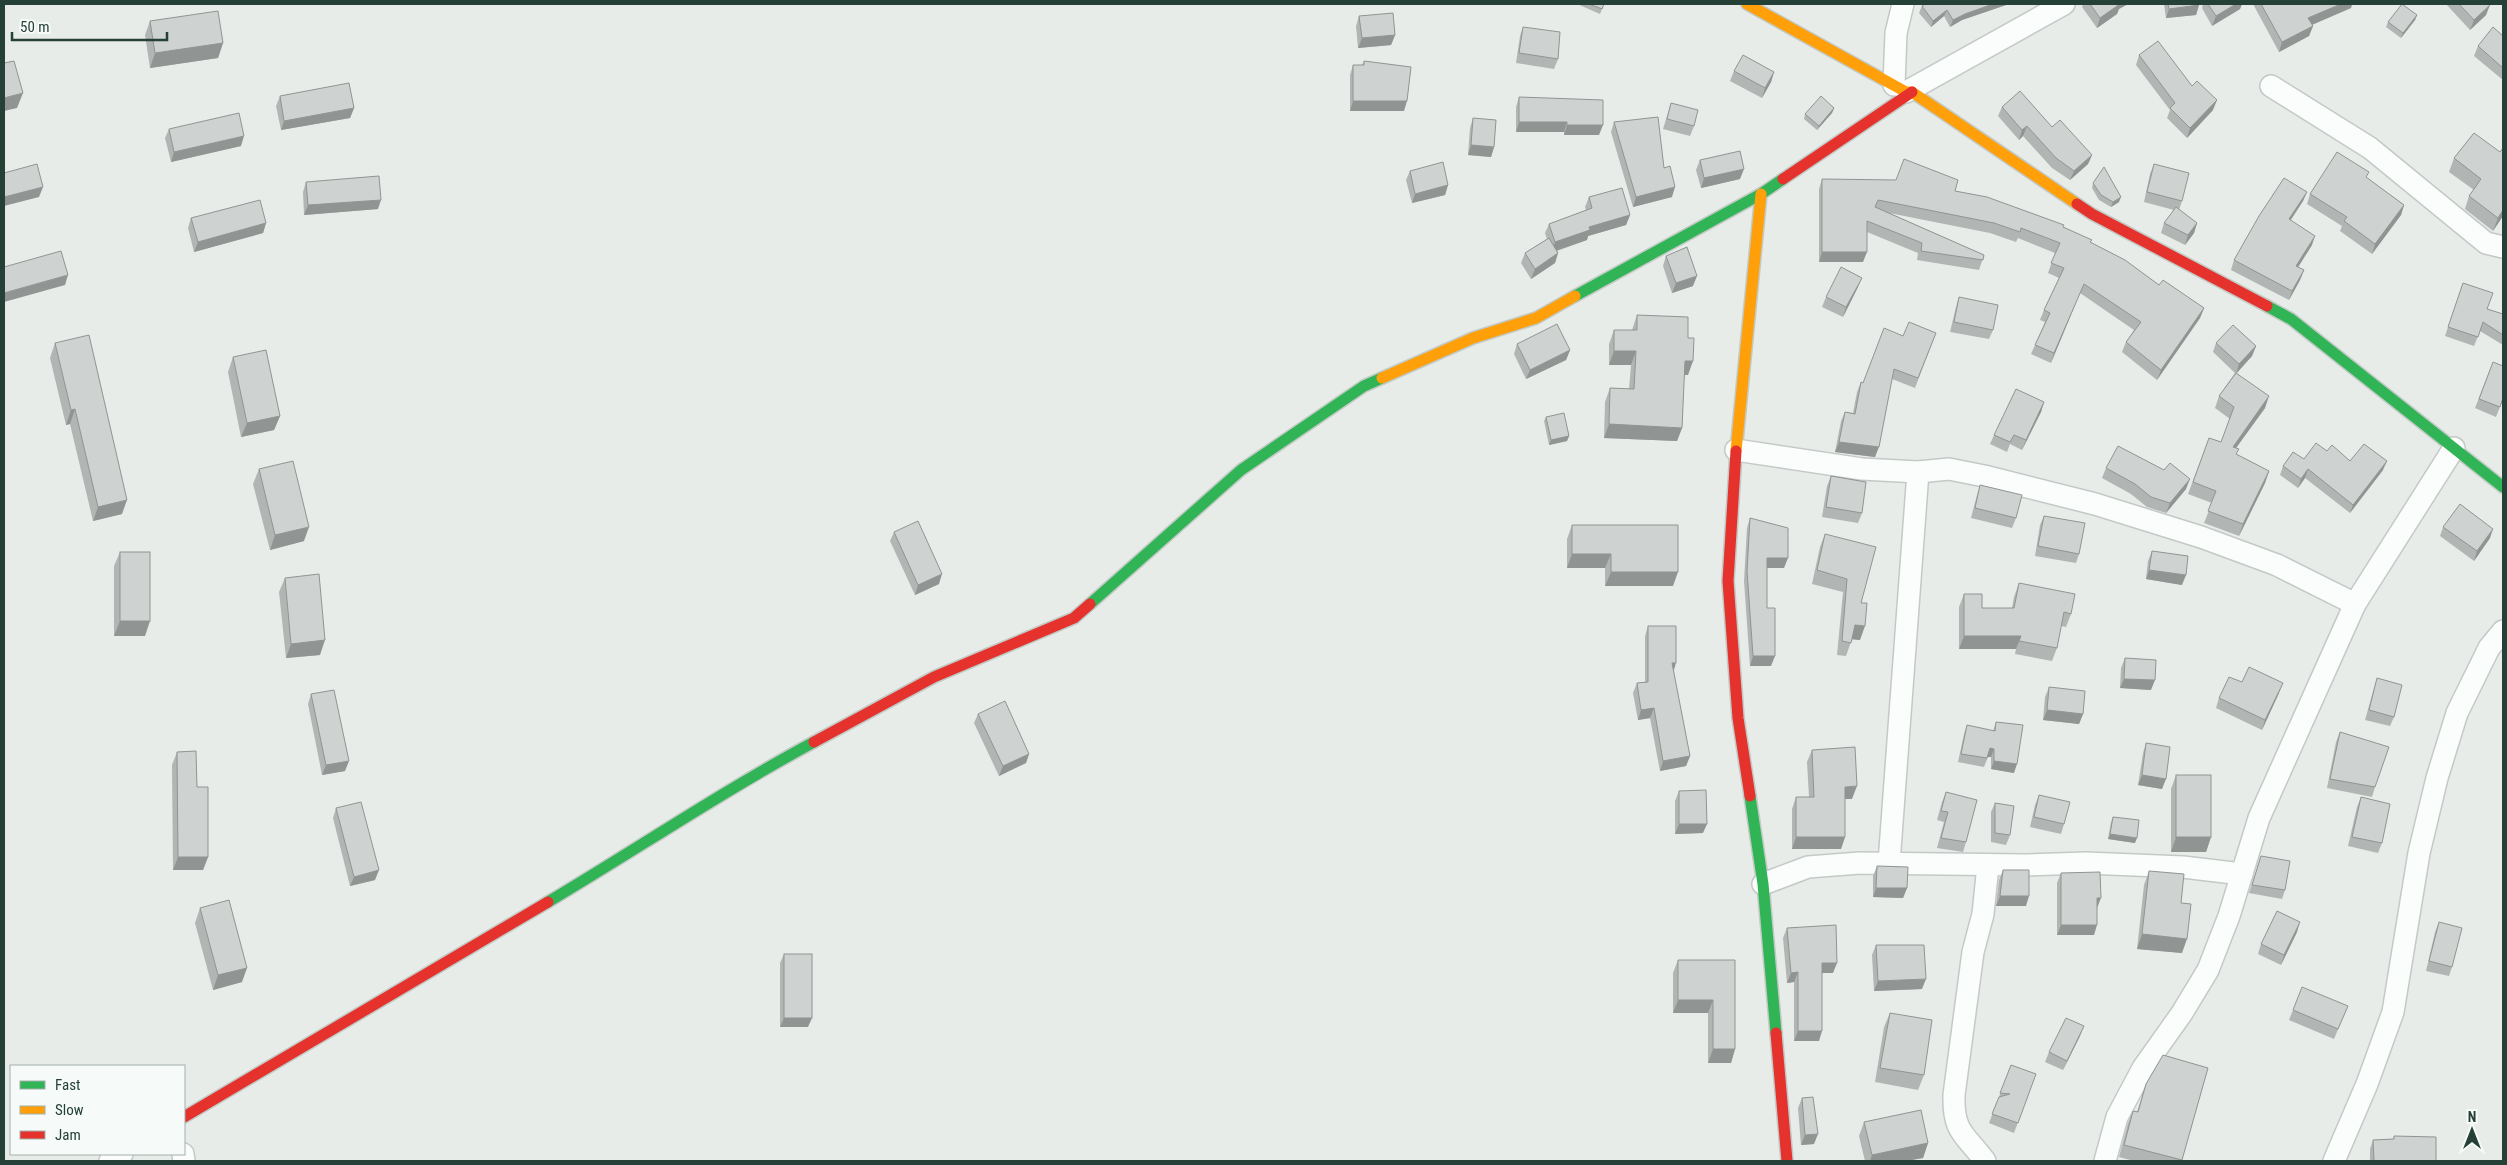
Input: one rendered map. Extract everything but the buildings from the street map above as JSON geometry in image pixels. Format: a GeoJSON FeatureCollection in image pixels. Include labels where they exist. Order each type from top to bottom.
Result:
{"type":"FeatureCollection","features":[{"type":"Feature","properties":{"kind":"street"},"geometry":{"type":"LineString","coordinates":[[1747,4],[1904,90],[2092,214],[2291,319],[2502,485]]}},
{"type":"Feature","properties":{"kind":"street"},"geometry":{"type":"LineString","coordinates":[[1903,4],[1896,33],[1904,90]]}},
{"type":"Feature","properties":{"kind":"street"},"geometry":{"type":"LineString","coordinates":[[185,1120],[626,855],[753,775],[934,677],[1074,618],[1241,470],[1364,386],[1473,338],[1536,318],[1761,194],[1904,90],[2064,4]]}},
{"type":"Feature","properties":{"kind":"street"},"geometry":{"type":"LineString","coordinates":[[2271,86],[2370,148],[2486,243],[2503,247]]}},
{"type":"Feature","properties":{"kind":"street"},"geometry":{"type":"LineString","coordinates":[[1761,194],[1736,450],[1728,581],[1738,718],[1763,884],[1787,1161]]}},
{"type":"Feature","properties":{"kind":"street"},"geometry":{"type":"LineString","coordinates":[[2105,1161],[2117,1117],[2142,1068],[2182,1013],[2208,970],[2242,874],[2259,818],[2355,604],[2454,448]]}},
{"type":"Feature","properties":{"kind":"street"},"geometry":{"type":"LineString","coordinates":[[1736,450],[1862,469],[1918,472],[1949,469],[2094,504],[2201,537],[2278,565],[2355,604]]}},
{"type":"Feature","properties":{"kind":"street"},"geometry":{"type":"LineString","coordinates":[[1888,863],[1918,472]]}},
{"type":"Feature","properties":{"kind":"street"},"geometry":{"type":"LineString","coordinates":[[2334,1161],[2368,1084],[2393,1012],[2419,853],[2457,713],[2489,648],[2503,631]]}},
{"type":"Feature","properties":{"kind":"street"},"geometry":{"type":"LineString","coordinates":[[1763,884],[1808,867],[1860,862],[1988,865],[2086,863],[2184,867],[2242,874]]}},
{"type":"Feature","properties":{"kind":"street"},"geometry":{"type":"LineString","coordinates":[[1984,1161],[1963,1136],[1953,1116],[1955,1086],[1972,960],[1983,914],[1988,865]]}},
{"type":"Feature","properties":{"kind":"traffic: fast"},"geometry":{"type":"LineString","coordinates":[[1575,296],[1761,194],[1783,179]]}},
{"type":"Feature","properties":{"kind":"traffic: fast"},"geometry":{"type":"LineString","coordinates":[[2267,306],[2291,319],[2503,487]]}},
{"type":"Feature","properties":{"kind":"traffic: fast"},"geometry":{"type":"LineString","coordinates":[[1090,604],[1241,470],[1364,386],[1382,378]]}},
{"type":"Feature","properties":{"kind":"traffic: fast"},"geometry":{"type":"LineString","coordinates":[[548,902],[713,800],[814,742]]}},
{"type":"Feature","properties":{"kind":"traffic: fast"},"geometry":{"type":"LineString","coordinates":[[1750,796],[1763,884],[1776,1033]]}},
{"type":"Feature","properties":{"kind":"traffic: slow"},"geometry":{"type":"LineString","coordinates":[[1747,4],[1906,92],[1912,92],[2077,204]]}},
{"type":"Feature","properties":{"kind":"traffic: slow"},"geometry":{"type":"LineString","coordinates":[[1736,451],[1761,194]]}},
{"type":"Feature","properties":{"kind":"traffic: slow"},"geometry":{"type":"LineString","coordinates":[[1382,378],[1473,338],[1536,318],[1575,296]]}},
{"type":"Feature","properties":{"kind":"traffic: jam"},"geometry":{"type":"LineString","coordinates":[[1783,179],[1912,92]]}},
{"type":"Feature","properties":{"kind":"traffic: jam"},"geometry":{"type":"LineString","coordinates":[[2077,204],[2092,214],[2267,306]]}},
{"type":"Feature","properties":{"kind":"traffic: jam"},"geometry":{"type":"LineString","coordinates":[[1736,451],[1728,581],[1738,718],[1750,796]]}},
{"type":"Feature","properties":{"kind":"traffic: jam"},"geometry":{"type":"LineString","coordinates":[[814,742],[934,677],[1074,618],[1090,604]]}},
{"type":"Feature","properties":{"kind":"traffic: jam"},"geometry":{"type":"LineString","coordinates":[[185,1116],[548,902]]}},
{"type":"Feature","properties":{"kind":"traffic: jam"},"geometry":{"type":"LineString","coordinates":[[1776,1033],[1787,1161]]}}]}
